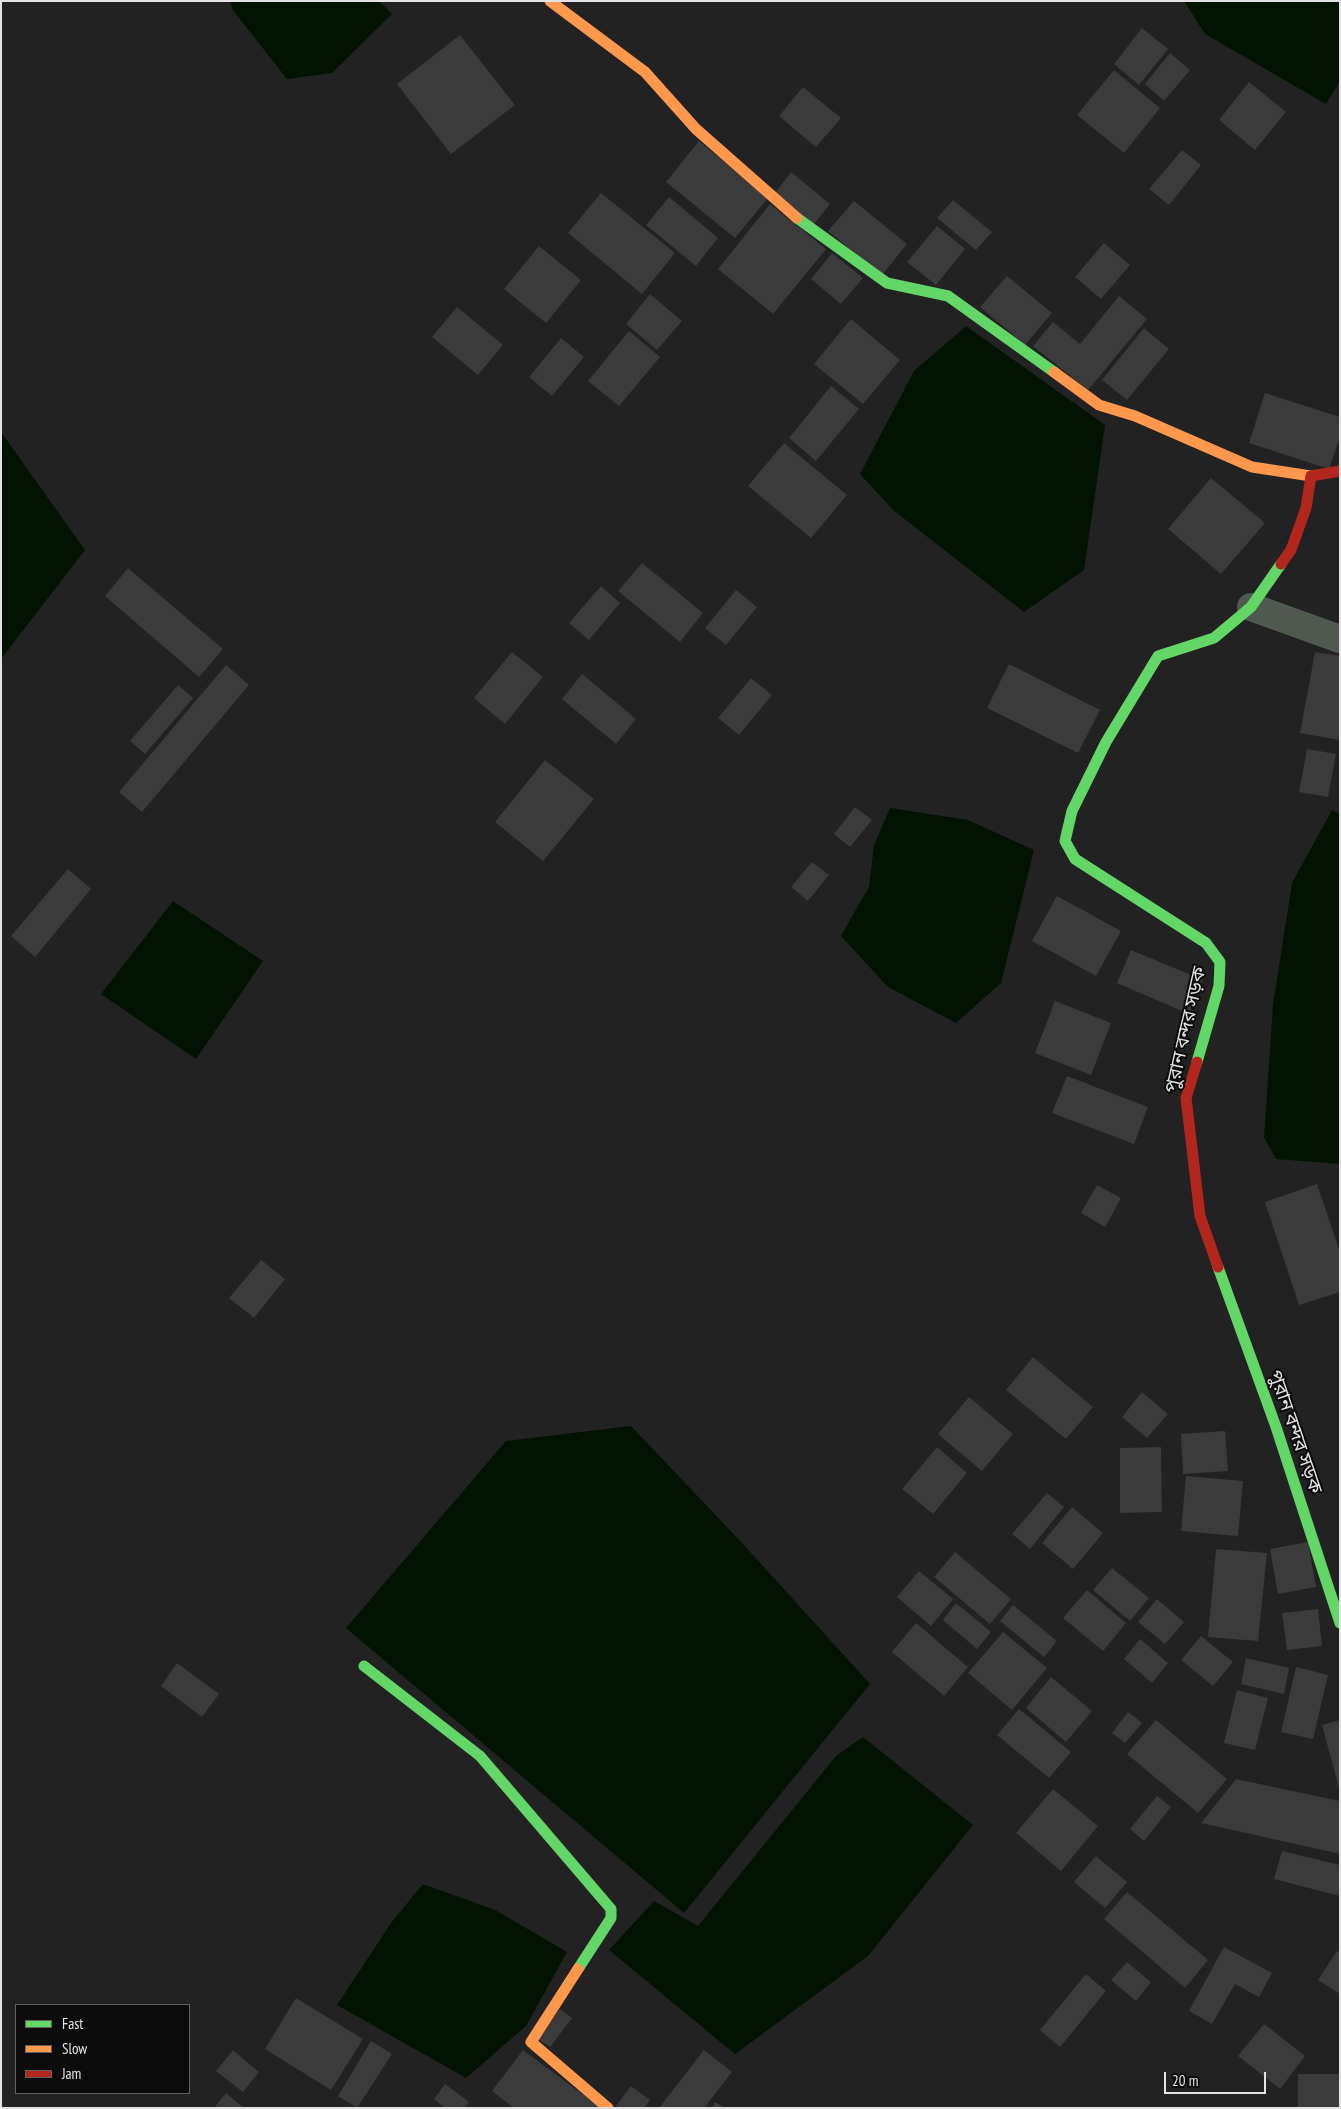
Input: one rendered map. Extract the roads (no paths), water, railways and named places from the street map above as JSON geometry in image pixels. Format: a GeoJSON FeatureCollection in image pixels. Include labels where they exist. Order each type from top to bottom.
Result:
{"type":"FeatureCollection","features":[{"type":"Feature","properties":{"kind":"street"},"geometry":{"type":"LineString","coordinates":[[550,1],[645,72],[696,129],[771,197],[814,232],[887,283],[948,296],[1099,405],[1135,416],[1252,467],[1311,476],[1340,471]]}},
{"type":"Feature","properties":{"kind":"street","name":"পুরান বন্দর সড়ক"},"geometry":{"type":"LineString","coordinates":[[1311,476],[1306,508],[1291,550],[1251,607],[1214,638],[1158,656],[1106,742],[1072,812],[1066,841],[1075,859],[1206,943],[1220,962],[1219,986],[1186,1098],[1200,1216],[1276,1428],[1340,1623]]}},
{"type":"Feature","properties":{"kind":"street"},"geometry":{"type":"LineString","coordinates":[[1251,607],[1340,639]]}},
{"type":"Feature","properties":{"kind":"street"},"geometry":{"type":"LineString","coordinates":[[364,1666],[480,1756],[611,1909],[611,1918],[531,2042],[532,2045],[608,2108]]}}]}
